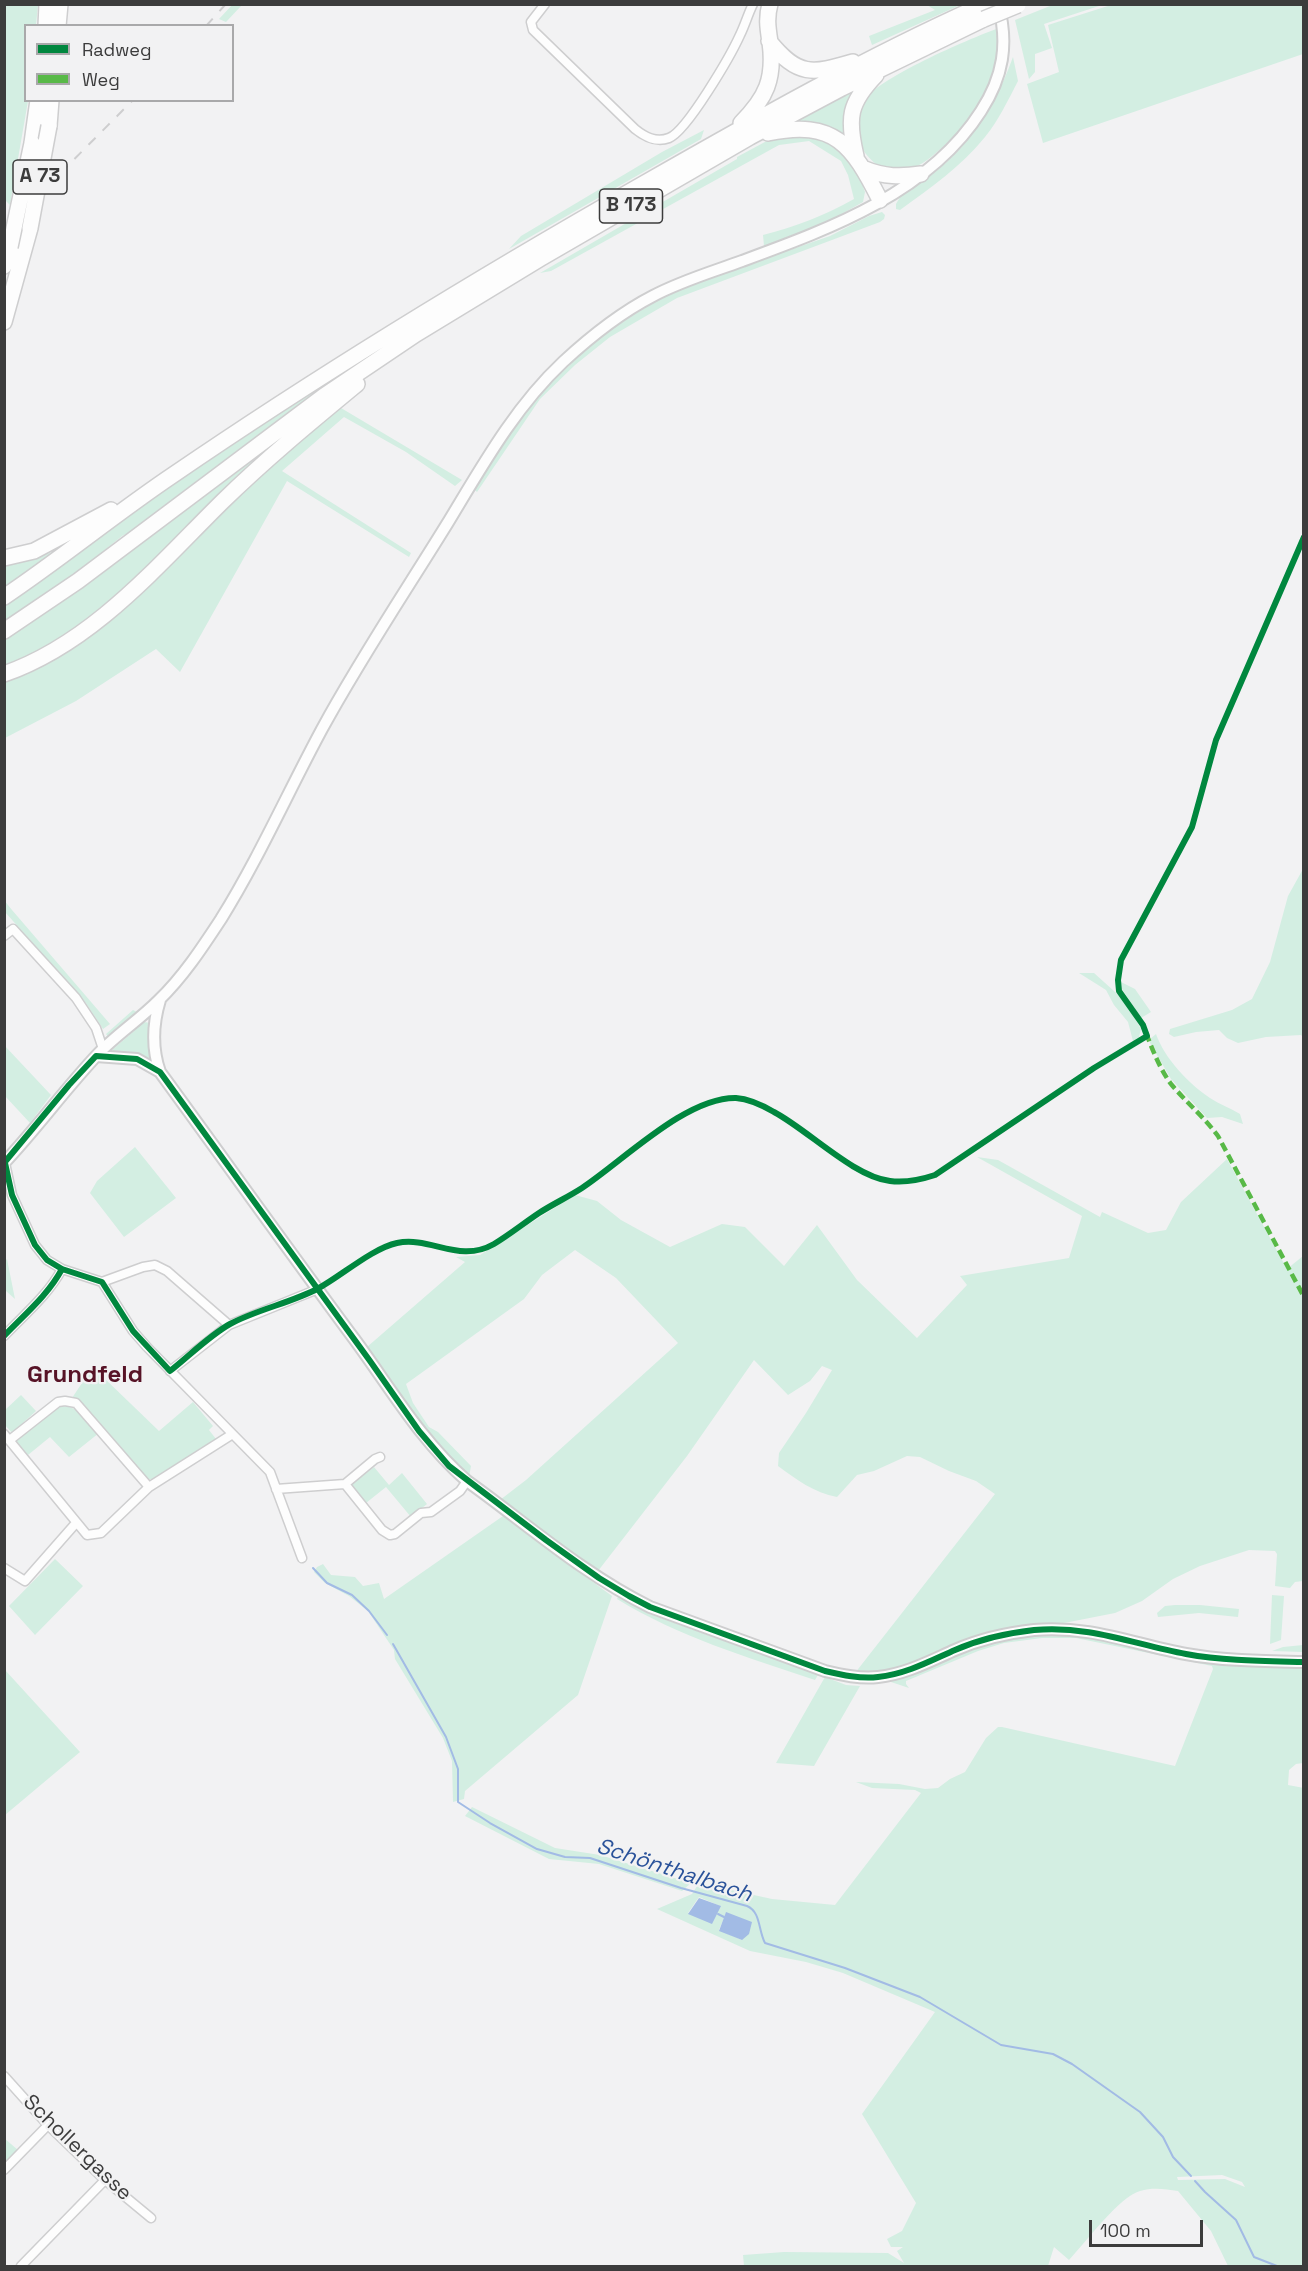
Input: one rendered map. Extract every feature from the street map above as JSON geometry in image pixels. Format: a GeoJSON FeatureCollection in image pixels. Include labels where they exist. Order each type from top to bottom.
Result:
{"type":"FeatureCollection","features":[{"type":"Feature","properties":{"kind":"highway"},"geometry":{"type":"LineString","coordinates":[[46,24],[48,4]]}},
{"type":"Feature","properties":{"kind":"highway"},"geometry":{"type":"LineString","coordinates":[[58,24],[60,4]]}},
{"type":"Feature","properties":{"kind":"highway"},"geometry":{"type":"LineString","coordinates":[[732,133],[757,107],[766,92],[771,67],[767,18],[770,4]]}},
{"type":"Feature","properties":{"kind":"highway","name":"B 173"},"geometry":{"type":"LineString","coordinates":[[540,250],[732,133],[983,10],[1018,5]]}},
{"type":"Feature","properties":{"kind":"highway"},"geometry":{"type":"LineString","coordinates":[[770,41],[784,59],[800,68],[817,70],[884,60]]}},
{"type":"Feature","properties":{"kind":"highway"},"geometry":{"type":"LineString","coordinates":[[880,200],[860,162],[850,133],[851,114],[858,95],[884,60]]}},
{"type":"Feature","properties":{"kind":"highway","name":"B 173"},"geometry":{"type":"LineString","coordinates":[[540,250],[750,137],[884,60]]}},
{"type":"Feature","properties":{"kind":"highway","name":"A 73"},"geometry":{"type":"LineString","coordinates":[[4,266],[33,143],[38,102]]}},
{"type":"Feature","properties":{"kind":"highway","name":"A 73"},"geometry":{"type":"LineString","coordinates":[[4,322],[30,228],[49,126],[51,102]]}},
{"type":"Feature","properties":{"kind":"highway"},"geometry":{"type":"LineString","coordinates":[[750,137],[805,128],[821,132],[840,142],[860,162],[885,176],[902,177],[921,174]]}},
{"type":"Feature","properties":{"kind":"highway"},"geometry":{"type":"LineString","coordinates":[[4,631],[78,581],[324,396],[540,250]]}},
{"type":"Feature","properties":{"kind":"highway"},"geometry":{"type":"LineString","coordinates":[[4,597],[168,478],[379,340],[540,250]]}},
{"type":"Feature","properties":{"kind":"highway"},"geometry":{"type":"LineString","coordinates":[[4,674],[50,653],[94,623],[268,458],[416,334]]}},
{"type":"Feature","properties":{"kind":"highway"},"geometry":{"type":"LineString","coordinates":[[4,558],[34,551],[58,540],[168,478]]}},
{"type":"Feature","properties":{"kind":"main road"},"geometry":{"type":"LineString","coordinates":[[5,1163],[69,1085],[100,1052],[175,984],[199,952],[239,889],[323,727],[508,427],[536,390],[561,363],[625,312],[683,282],[809,236],[848,219],[921,174],[957,143],[975,121],[998,78],[1004,48],[1004,27],[998,4]]}},
{"type":"Feature","properties":{"kind":"main road"},"geometry":{"type":"LineString","coordinates":[[160,999],[155,1023],[155,1052],[160,1072],[419,1431],[449,1466],[467,1481],[599,1578],[650,1607],[843,1676],[879,1677],[897,1673],[986,1639],[1011,1633],[1063,1629],[1104,1634],[1204,1657],[1304,1662]]}},
{"type":"Feature","properties":{"kind":"main road"},"geometry":{"type":"LineString","coordinates":[[100,1052],[137,1059],[160,1072]]}},
{"type":"Feature","properties":{"kind":"street"},"geometry":{"type":"LineString","coordinates":[[545,4],[531,22],[533,30],[635,129],[646,137],[656,140],[667,139],[675,135],[687,122],[735,46],[753,4]]}},
{"type":"Feature","properties":{"kind":"street"},"geometry":{"type":"LineString","coordinates":[[4,936],[13,929],[76,998],[96,1028],[100,1052]]}},
{"type":"Feature","properties":{"kind":"street"},"geometry":{"type":"LineString","coordinates":[[5,1163],[8,1193],[35,1245],[47,1260],[62,1269],[102,1282],[155,1265],[167,1271],[229,1325]]}},
{"type":"Feature","properties":{"kind":"street"},"geometry":{"type":"LineString","coordinates":[[4,1336],[39,1300],[62,1269]]}},
{"type":"Feature","properties":{"kind":"street"},"geometry":{"type":"LineString","coordinates":[[102,1282],[133,1331],[231,1435],[270,1472],[302,1558]]}},
{"type":"Feature","properties":{"kind":"street"},"geometry":{"type":"LineString","coordinates":[[170,1371],[229,1325],[318,1289]]}},
{"type":"Feature","properties":{"kind":"street"},"geometry":{"type":"LineString","coordinates":[[149,1487],[76,1403],[58,1402],[8,1436],[76,1523],[87,1535],[94,1535],[101,1533],[149,1487],[231,1435]]}},
{"type":"Feature","properties":{"kind":"street"},"geometry":{"type":"LineString","coordinates":[[276,1489],[345,1484],[380,1457]]}},
{"type":"Feature","properties":{"kind":"street"},"geometry":{"type":"LineString","coordinates":[[345,1484],[382,1530],[390,1535],[395,1534],[421,1513],[430,1512],[460,1491],[467,1481]]}},
{"type":"Feature","properties":{"kind":"street"},"geometry":{"type":"LineString","coordinates":[[4,1568],[26,1581],[76,1523]]}},
{"type":"Feature","properties":{"kind":"street","name":"Schollergasse"},"geometry":{"type":"LineString","coordinates":[[4,2076],[48,2124],[105,2180],[151,2218]]}},
{"type":"Feature","properties":{"kind":"street"},"geometry":{"type":"LineString","coordinates":[[4,2170],[48,2124]]}},
{"type":"Feature","properties":{"kind":"street"},"geometry":{"type":"LineString","coordinates":[[21,2266],[105,2180]]}},
{"type":"Feature","properties":{"kind":"green space"},"geometry":{"type":"Polygon","coordinates":[[[233,4],[242,5],[226,22],[219,19],[233,4]]]}},
{"type":"Feature","properties":{"kind":"green space"},"geometry":{"type":"Polygon","coordinates":[[[1055,4],[1102,5],[1044,24],[1052,48],[1035,54],[1035,72],[1029,79],[1015,20],[1055,4]]]}},
{"type":"Feature","properties":{"kind":"green space"},"geometry":{"type":"Polygon","coordinates":[[[5,5],[38,5],[36,24],[24,24],[24,102],[28,102],[10,205],[4,199],[5,5]]]}},
{"type":"Feature","properties":{"kind":"green space"},"geometry":{"type":"Polygon","coordinates":[[[927,5],[960,5],[872,45],[869,36],[935,10],[927,5]]]}},
{"type":"Feature","properties":{"kind":"green space"},"geometry":{"type":"Polygon","coordinates":[[[1111,5],[1303,5],[1303,54],[1043,143],[1027,84],[1059,72],[1048,25],[1111,5]]]}},
{"type":"Feature","properties":{"kind":"green space"},"geometry":{"type":"Polygon","coordinates":[[[999,28],[997,61],[992,76],[978,105],[959,131],[927,160],[909,169],[881,168],[870,158],[859,142],[857,121],[860,103],[870,93],[904,71],[946,50],[999,28]]]}},
{"type":"Feature","properties":{"kind":"green space"},"geometry":{"type":"Polygon","coordinates":[[[1013,57],[1018,81],[990,130],[976,148],[945,176],[900,210],[896,209],[900,197],[939,169],[970,138],[994,101],[1013,57]]]}},
{"type":"Feature","properties":{"kind":"green space"},"geometry":{"type":"Polygon","coordinates":[[[854,89],[848,141],[801,123],[792,122],[854,89]]]}},
{"type":"Feature","properties":{"kind":"green space"},"geometry":{"type":"Polygon","coordinates":[[[704,130],[701,139],[509,249],[521,236],[662,152],[704,130]]]}},
{"type":"Feature","properties":{"kind":"green space"},"geometry":{"type":"Polygon","coordinates":[[[798,131],[835,143],[859,175],[865,192],[863,202],[829,221],[764,246],[763,235],[810,220],[854,199],[848,175],[841,161],[809,141],[779,145],[551,271],[540,273],[737,157],[776,136],[798,131]]]}},
{"type":"Feature","properties":{"kind":"green space"},"geometry":{"type":"Polygon","coordinates":[[[882,212],[885,215],[880,222],[677,298],[610,337],[575,365],[540,399],[477,492],[474,489],[537,396],[595,341],[624,321],[659,299],[700,281],[830,236],[869,216],[882,212]]]}},
{"type":"Feature","properties":{"kind":"green space"},"geometry":{"type":"Polygon","coordinates":[[[398,337],[297,407],[122,536],[89,563],[5,622],[5,605],[129,514],[307,392],[398,337]]]}},
{"type":"Feature","properties":{"kind":"green space"},"geometry":{"type":"Polygon","coordinates":[[[341,408],[462,480],[455,486],[406,452],[344,417],[282,471],[411,553],[409,557],[287,481],[180,672],[156,649],[76,701],[5,738],[4,680],[39,666],[327,415],[341,408]]]}},
{"type":"Feature","properties":{"kind":"green space"},"geometry":{"type":"Polygon","coordinates":[[[284,435],[96,616],[67,638],[5,671],[5,640],[134,548],[284,435]]]}},
{"type":"Feature","properties":{"kind":"green space"},"geometry":{"type":"Polygon","coordinates":[[[58,551],[5,590],[5,564],[58,551]]]}},
{"type":"Feature","properties":{"kind":"green space"},"geometry":{"type":"Polygon","coordinates":[[[1303,869],[1303,1037],[1301,1035],[1266,1037],[1238,1043],[1227,1038],[1219,1030],[1174,1037],[1169,1034],[1170,1029],[1232,1010],[1252,999],[1270,962],[1288,896],[1303,869]]]}},
{"type":"Feature","properties":{"kind":"green space"},"geometry":{"type":"Polygon","coordinates":[[[4,900],[110,1024],[103,1029],[85,1002],[5,912],[4,900]]]}},
{"type":"Feature","properties":{"kind":"green space"},"geometry":{"type":"Polygon","coordinates":[[[1079,973],[1094,973],[1124,1000],[1141,1029],[1139,1037],[1133,1041],[1128,1022],[1114,1005],[1106,990],[1079,973]]]}},
{"type":"Feature","properties":{"kind":"green space"},"geometry":{"type":"Polygon","coordinates":[[[1121,982],[1135,989],[1151,1012],[1141,1018],[1122,989],[1121,982]]]}},
{"type":"Feature","properties":{"kind":"green space"},"geometry":{"type":"Polygon","coordinates":[[[133,1010],[137,1012],[109,1038],[106,1034],[133,1010]]]}},
{"type":"Feature","properties":{"kind":"green space"},"geometry":{"type":"Polygon","coordinates":[[[144,1022],[151,1023],[151,1060],[115,1054],[112,1050],[144,1022]]]}},
{"type":"Feature","properties":{"kind":"green space"},"geometry":{"type":"Polygon","coordinates":[[[1156,1034],[1171,1061],[1186,1078],[1210,1098],[1240,1114],[1243,1124],[1222,1117],[1207,1118],[1171,1079],[1150,1043],[1150,1039],[1156,1034]]]}},
{"type":"Feature","properties":{"kind":"green space"},"geometry":{"type":"Polygon","coordinates":[[[4,1045],[51,1095],[30,1123],[5,1096],[4,1045]]]}},
{"type":"Feature","properties":{"kind":"green space"},"geometry":{"type":"Polygon","coordinates":[[[135,1147],[176,1198],[124,1237],[90,1193],[97,1181],[135,1147]]]}},
{"type":"Feature","properties":{"kind":"green space"},"geometry":{"type":"Polygon","coordinates":[[[977,1157],[998,1160],[1100,1217],[1102,1212],[1148,1233],[1166,1230],[1181,1202],[1227,1159],[1287,1269],[1303,1256],[1303,1581],[1295,1582],[1290,1588],[1275,1586],[1277,1554],[1275,1551],[1249,1550],[1200,1566],[1173,1579],[1142,1601],[1115,1613],[1059,1624],[1021,1627],[890,1671],[855,1673],[995,1494],[976,1481],[920,1457],[907,1456],[874,1471],[857,1475],[837,1497],[813,1489],[778,1466],[779,1453],[832,1370],[822,1366],[810,1381],[788,1395],[754,1360],[687,1456],[598,1571],[500,1500],[526,1480],[678,1343],[616,1278],[575,1250],[542,1275],[524,1299],[406,1384],[413,1403],[429,1427],[438,1432],[471,1466],[469,1477],[450,1463],[367,1347],[465,1262],[456,1257],[480,1255],[575,1195],[597,1201],[621,1220],[670,1247],[722,1224],[745,1227],[784,1266],[817,1225],[857,1280],[917,1338],[967,1285],[960,1276],[1069,1258],[1082,1216],[977,1157]]]}},
{"type":"Feature","properties":{"kind":"green space"},"geometry":{"type":"Polygon","coordinates":[[[7,1259],[15,1299],[5,1292],[5,1261],[7,1259]]]}},
{"type":"Feature","properties":{"kind":"green space"},"geometry":{"type":"Polygon","coordinates":[[[91,1373],[102,1376],[159,1431],[193,1402],[213,1426],[209,1430],[216,1439],[154,1479],[148,1479],[72,1398],[91,1373]]]}},
{"type":"Feature","properties":{"kind":"green space"},"geometry":{"type":"Polygon","coordinates":[[[21,1395],[36,1411],[12,1433],[5,1425],[5,1410],[21,1395]]]}},
{"type":"Feature","properties":{"kind":"green space"},"geometry":{"type":"Polygon","coordinates":[[[62,1406],[79,1412],[99,1433],[69,1457],[50,1437],[28,1455],[15,1440],[62,1406]]]}},
{"type":"Feature","properties":{"kind":"green space"},"geometry":{"type":"Polygon","coordinates":[[[374,1467],[389,1485],[402,1473],[427,1504],[411,1517],[386,1487],[366,1503],[351,1485],[374,1467]]]}},
{"type":"Feature","properties":{"kind":"green space"},"geometry":{"type":"Polygon","coordinates":[[[503,1516],[612,1596],[578,1695],[465,1791],[464,1799],[453,1802],[452,1761],[443,1738],[395,1659],[394,1650],[368,1611],[349,1596],[325,1583],[314,1572],[323,1564],[331,1575],[355,1577],[363,1586],[379,1583],[384,1599],[503,1516]]]}},
{"type":"Feature","properties":{"kind":"green space"},"geometry":{"type":"Polygon","coordinates":[[[55,1559],[83,1586],[35,1635],[9,1606],[55,1559]]]}},
{"type":"Feature","properties":{"kind":"green space"},"geometry":{"type":"Polygon","coordinates":[[[1272,1595],[1284,1596],[1281,1640],[1270,1644],[1272,1595]]]}},
{"type":"Feature","properties":{"kind":"green space"},"geometry":{"type":"Polygon","coordinates":[[[618,1597],[647,1613],[818,1675],[815,1680],[714,1645],[641,1612],[617,1599],[618,1597]]]}},
{"type":"Feature","properties":{"kind":"green space"},"geometry":{"type":"Polygon","coordinates":[[[1165,1606],[1239,1609],[1238,1617],[1199,1613],[1158,1617],[1157,1613],[1165,1606]]]}},
{"type":"Feature","properties":{"kind":"green space"},"geometry":{"type":"Polygon","coordinates":[[[1076,1633],[1187,1657],[1303,1664],[1303,1763],[1296,1764],[1289,1770],[1288,1785],[1304,1788],[1303,2266],[1228,2266],[1211,2231],[1178,2191],[1154,2189],[1140,2191],[1123,2202],[1069,2260],[1054,2247],[1048,2266],[744,2266],[743,2255],[784,2252],[888,2253],[904,2263],[897,2251],[903,2247],[891,2247],[887,2239],[902,2231],[916,2203],[862,2114],[935,2012],[843,1973],[806,1962],[750,1951],[657,1909],[692,1894],[699,1883],[772,1899],[835,1905],[921,1793],[915,1790],[872,1788],[856,1782],[899,1784],[925,1789],[938,1788],[965,1772],[986,1738],[998,1727],[1175,1766],[1213,1669],[1212,1666],[1076,1638],[1042,1638],[1004,1643],[978,1651],[906,1681],[909,1688],[888,1681],[903,1677],[964,1650],[1009,1637],[1076,1633]],[[699,1897],[688,1913],[720,1906],[699,1897]],[[726,1913],[719,1930],[742,1940],[726,1913]],[[1222,2175],[1177,2177],[1178,2180],[1225,2179],[1245,2187],[1242,2182],[1222,2175]]]}},
{"type":"Feature","properties":{"kind":"green space"},"geometry":{"type":"Polygon","coordinates":[[[1303,1645],[1303,1652],[1272,1651],[1283,1647],[1303,1645]]]}},
{"type":"Feature","properties":{"kind":"green space"},"geometry":{"type":"Polygon","coordinates":[[[5,1670],[80,1752],[5,1815],[5,1670]]]}},
{"type":"Feature","properties":{"kind":"green space"},"geometry":{"type":"Polygon","coordinates":[[[825,1677],[846,1685],[860,1686],[814,1766],[776,1763],[825,1677]]]}},
{"type":"Feature","properties":{"kind":"green space"},"geometry":{"type":"Polygon","coordinates":[[[472,1807],[555,1848],[600,1855],[691,1883],[682,1891],[599,1864],[549,1859],[465,1816],[472,1807]]]}},
{"type":"Feature","properties":{"kind":"green space"},"geometry":{"type":"Polygon","coordinates":[[[4,2138],[18,2150],[4,2164],[4,2138]]]}},
{"type":"Feature","properties":{"kind":"water"},"geometry":{"type":"Polygon","coordinates":[[[699,1898],[721,1906],[712,1924],[688,1914],[699,1898]]]}},
{"type":"Feature","properties":{"kind":"water"},"geometry":{"type":"Polygon","coordinates":[[[726,1912],[752,1922],[749,1934],[742,1940],[719,1931],[726,1912]]]}},
{"type":"Feature","properties":{"kind":"waterway","name":"Schönthalbach"},"geometry":{"type":"LineString","coordinates":[[313,1568],[327,1583],[352,1595],[369,1611],[387,1635]]}},
{"type":"Feature","properties":{"kind":"waterway","name":"Schönthalbach"},"geometry":{"type":"LineString","coordinates":[[393,1644],[446,1737],[458,1769],[458,1802],[537,1849],[565,1857],[590,1858],[681,1888],[747,1906],[755,1912],[765,1943],[845,1968],[920,1997],[1001,2045],[1053,2054],[1072,2064],[1140,2112],[1163,2137],[1173,2157],[1191,2176]]}},
{"type":"Feature","properties":{"kind":"waterway"},"geometry":{"type":"LineString","coordinates":[[718,1914],[724,1917]]}},
{"type":"Feature","properties":{"kind":"waterway","name":"Schönthalbach"},"geometry":{"type":"LineString","coordinates":[[1195,2181],[1236,2220],[1254,2257],[1277,2266]]}},
{"type":"Feature","properties":{"kind":"railway"},"geometry":{"type":"LineString","coordinates":[[208,24],[226,4]]}},
{"type":"Feature","properties":{"kind":"railway"},"geometry":{"type":"LineString","coordinates":[[4,230],[131,102]]}},
{"type":"Feature","properties":{"kind":"marked path"},"geometry":{"type":"LineString","coordinates":[[1146,1033],[1160,1066],[1171,1084],[1218,1136],[1304,1297]]}},
{"type":"Feature","properties":{"kind":"cycle path"},"geometry":{"type":"LineString","coordinates":[[5,1163],[12,1195],[35,1245],[47,1260],[62,1269],[102,1282],[133,1331],[170,1371],[230,1324],[319,1288],[368,1256],[388,1246],[409,1242],[469,1251],[494,1244],[539,1213],[582,1188],[676,1119],[717,1100],[736,1098],[760,1105],[787,1120],[846,1162],[876,1178],[902,1182],[935,1175],[1094,1068],[1147,1036],[1143,1025],[1119,991],[1121,960],[1192,827],[1216,740],[1304,537]]}},
{"type":"Feature","properties":{"kind":"cycle path"},"geometry":{"type":"LineString","coordinates":[[4,1163],[96,1056],[137,1059],[160,1072],[419,1431],[449,1466],[599,1578],[650,1607],[825,1671],[858,1677],[878,1677],[898,1673],[964,1646],[994,1637],[1024,1631],[1054,1629],[1111,1636],[1200,1656],[1304,1662]]}},
{"type":"Feature","properties":{"kind":"cycle path"},"geometry":{"type":"LineString","coordinates":[[4,1336],[43,1296],[62,1269]]}},
{"type":"Feature","properties":{"kind":"district","name":"Grundfeld"},"geometry":{"type":"Point","coordinates":[85,1375]}}]}
